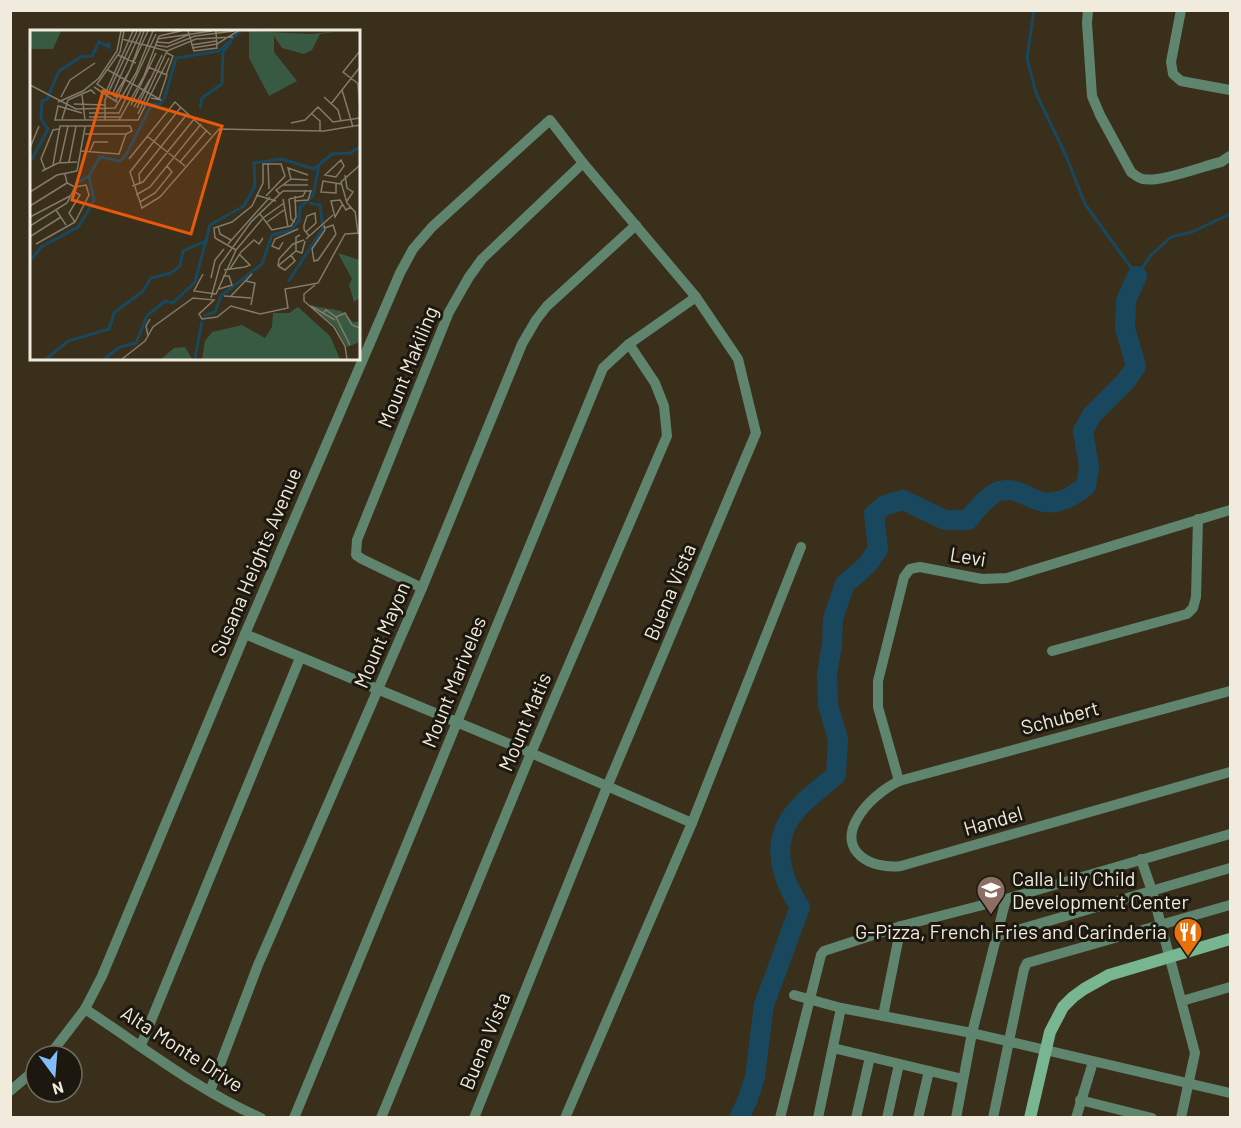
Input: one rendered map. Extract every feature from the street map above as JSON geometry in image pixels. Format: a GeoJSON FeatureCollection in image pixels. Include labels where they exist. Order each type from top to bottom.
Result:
{"type":"FeatureCollection","features":[{"type":"Feature","properties":{"kind":"street"},"geometry":{"type":"LineString","coordinates":[[1089,10],[1087,23],[1092,96],[1131,172],[1144,180],[1156,179],[1221,162],[1230,156]]}},
{"type":"Feature","properties":{"kind":"street"},"geometry":{"type":"LineString","coordinates":[[1181,10],[1171,62],[1173,74],[1181,81],[1230,90]]}},
{"type":"Feature","properties":{"kind":"street","name":"Buena Vista"},"geometry":{"type":"LineString","coordinates":[[474,1118],[607,787],[756,433],[738,358],[696,297],[583,163],[550,120]]}},
{"type":"Feature","properties":{"kind":"street","name":"Susana Heights Avenue"},"geometry":{"type":"LineString","coordinates":[[58,1044],[85,1009],[102,976],[245,634],[400,273],[413,249],[432,227],[550,120]]}},
{"type":"Feature","properties":{"kind":"street","name":"Mount Makiling"},"geometry":{"type":"LineString","coordinates":[[422,588],[362,560],[356,555],[357,540],[448,312],[458,294],[482,259],[583,163]]}},
{"type":"Feature","properties":{"kind":"street","name":"Mount Mayon"},"geometry":{"type":"LineString","coordinates":[[210,1091],[267,944],[379,690],[527,333],[547,306],[636,225]]}},
{"type":"Feature","properties":{"kind":"street","name":"Mount Mariveles"},"geometry":{"type":"LineString","coordinates":[[294,1118],[598,377],[603,368],[629,344],[696,297]]}},
{"type":"Feature","properties":{"kind":"street","name":"Mount Matis"},"geometry":{"type":"LineString","coordinates":[[381,1118],[531,753],[667,436],[664,406],[655,383],[629,344]]}},
{"type":"Feature","properties":{"kind":"street","name":"Levi"},"geometry":{"type":"LineString","coordinates":[[899,781],[878,707],[878,681],[904,577],[910,569],[920,567],[982,579],[1007,578],[1230,510]]}},
{"type":"Feature","properties":{"kind":"street"},"geometry":{"type":"LineString","coordinates":[[1052,651],[1187,614],[1193,608],[1196,597],[1198,519]]}},
{"type":"Feature","properties":{"kind":"street"},"geometry":{"type":"LineString","coordinates":[[565,1118],[692,823],[801,547]]}},
{"type":"Feature","properties":{"kind":"street"},"geometry":{"type":"LineString","coordinates":[[245,634],[692,823]]}},
{"type":"Feature","properties":{"kind":"street"},"geometry":{"type":"LineString","coordinates":[[141,1045],[300,658]]}},
{"type":"Feature","properties":{"kind":"street","name":"Schubert"},"geometry":{"type":"LineString","coordinates":[[899,781],[1230,691]]}},
{"type":"Feature","properties":{"kind":"street","name":"Handel"},"geometry":{"type":"LineString","coordinates":[[899,781],[885,788],[858,818],[853,830],[852,842],[856,852],[863,859],[882,867],[908,864],[1230,772]]}},
{"type":"Feature","properties":{"kind":"street"},"geometry":{"type":"LineString","coordinates":[[780,1118],[821,955],[824,951],[901,926],[1230,834]]}},
{"type":"Feature","properties":{"kind":"street"},"geometry":{"type":"LineString","coordinates":[[1141,859],[1152,891],[1195,1053],[1181,1118]]}},
{"type":"Feature","properties":{"kind":"street"},"geometry":{"type":"LineString","coordinates":[[997,936],[1230,868]]}},
{"type":"Feature","properties":{"kind":"street"},"geometry":{"type":"LineString","coordinates":[[956,1118],[972,1033],[1006,898]]}},
{"type":"Feature","properties":{"kind":"street"},"geometry":{"type":"LineString","coordinates":[[993,1118],[1024,969],[1028,963],[1230,905]]}},
{"type":"Feature","properties":{"kind":"street"},"geometry":{"type":"LineString","coordinates":[[883,1016],[901,926]]}},
{"type":"Feature","properties":{"kind":"street"},"geometry":{"type":"LineString","coordinates":[[1030,1118],[1044,1051],[1050,1032],[1063,1007],[1084,989],[1109,975],[1230,939]]}},
{"type":"Feature","properties":{"kind":"street"},"geometry":{"type":"LineString","coordinates":[[1182,1001],[1230,987]]}},
{"type":"Feature","properties":{"kind":"street"},"geometry":{"type":"LineString","coordinates":[[794,995],[841,1008],[972,1033],[1230,1093]]}},
{"type":"Feature","properties":{"kind":"street"},"geometry":{"type":"LineString","coordinates":[[818,1118],[841,1008]]}},
{"type":"Feature","properties":{"kind":"street","name":"Alta Monte Drive"},"geometry":{"type":"LineString","coordinates":[[85,1009],[175,1070],[261,1118]]}},
{"type":"Feature","properties":{"kind":"street"},"geometry":{"type":"LineString","coordinates":[[833,1048],[963,1079]]}},
{"type":"Feature","properties":{"kind":"street"},"geometry":{"type":"LineString","coordinates":[[856,1118],[870,1057]]}},
{"type":"Feature","properties":{"kind":"street"},"geometry":{"type":"LineString","coordinates":[[1076,1118],[1094,1062]]}},
{"type":"Feature","properties":{"kind":"street"},"geometry":{"type":"LineString","coordinates":[[887,1118],[899,1064]]}},
{"type":"Feature","properties":{"kind":"street"},"geometry":{"type":"LineString","coordinates":[[918,1118],[929,1071]]}},
{"type":"Feature","properties":{"kind":"street"},"geometry":{"type":"LineString","coordinates":[[10,1091],[24,1079]]}},
{"type":"Feature","properties":{"kind":"street"},"geometry":{"type":"LineString","coordinates":[[1080,1100],[1116,1113],[1149,1117]]}},
{"type":"Feature","properties":{"kind":"waterway"},"geometry":{"type":"LineString","coordinates":[[1034,10],[1027,58],[1036,93],[1067,158],[1085,204],[1137,276],[1151,255],[1171,237],[1192,232],[1230,214]]}},
{"type":"Feature","properties":{"kind":"waterway"},"geometry":{"type":"LineString","coordinates":[[739,1118],[755,1077],[764,1005],[800,907],[782,867],[783,835],[796,810],[836,775],[838,739],[828,705],[827,674],[833,618],[845,584],[867,565],[878,549],[874,514],[885,505],[903,500],[945,520],[968,520],[986,499],[999,491],[1011,490],[1050,503],[1067,499],[1086,486],[1089,467],[1083,431],[1092,415],[1126,381],[1136,366],[1125,328],[1126,301],[1137,276]]}},
{"type":"Feature","properties":{"kind":"place","name":"Calla Lily Child Development Center"},"geometry":{"type":"Point","coordinates":[991,916]}},
{"type":"Feature","properties":{"kind":"place","name":"G-Pizza, French Fries and Carinderia"},"geometry":{"type":"Point","coordinates":[1188,958]}}]}
